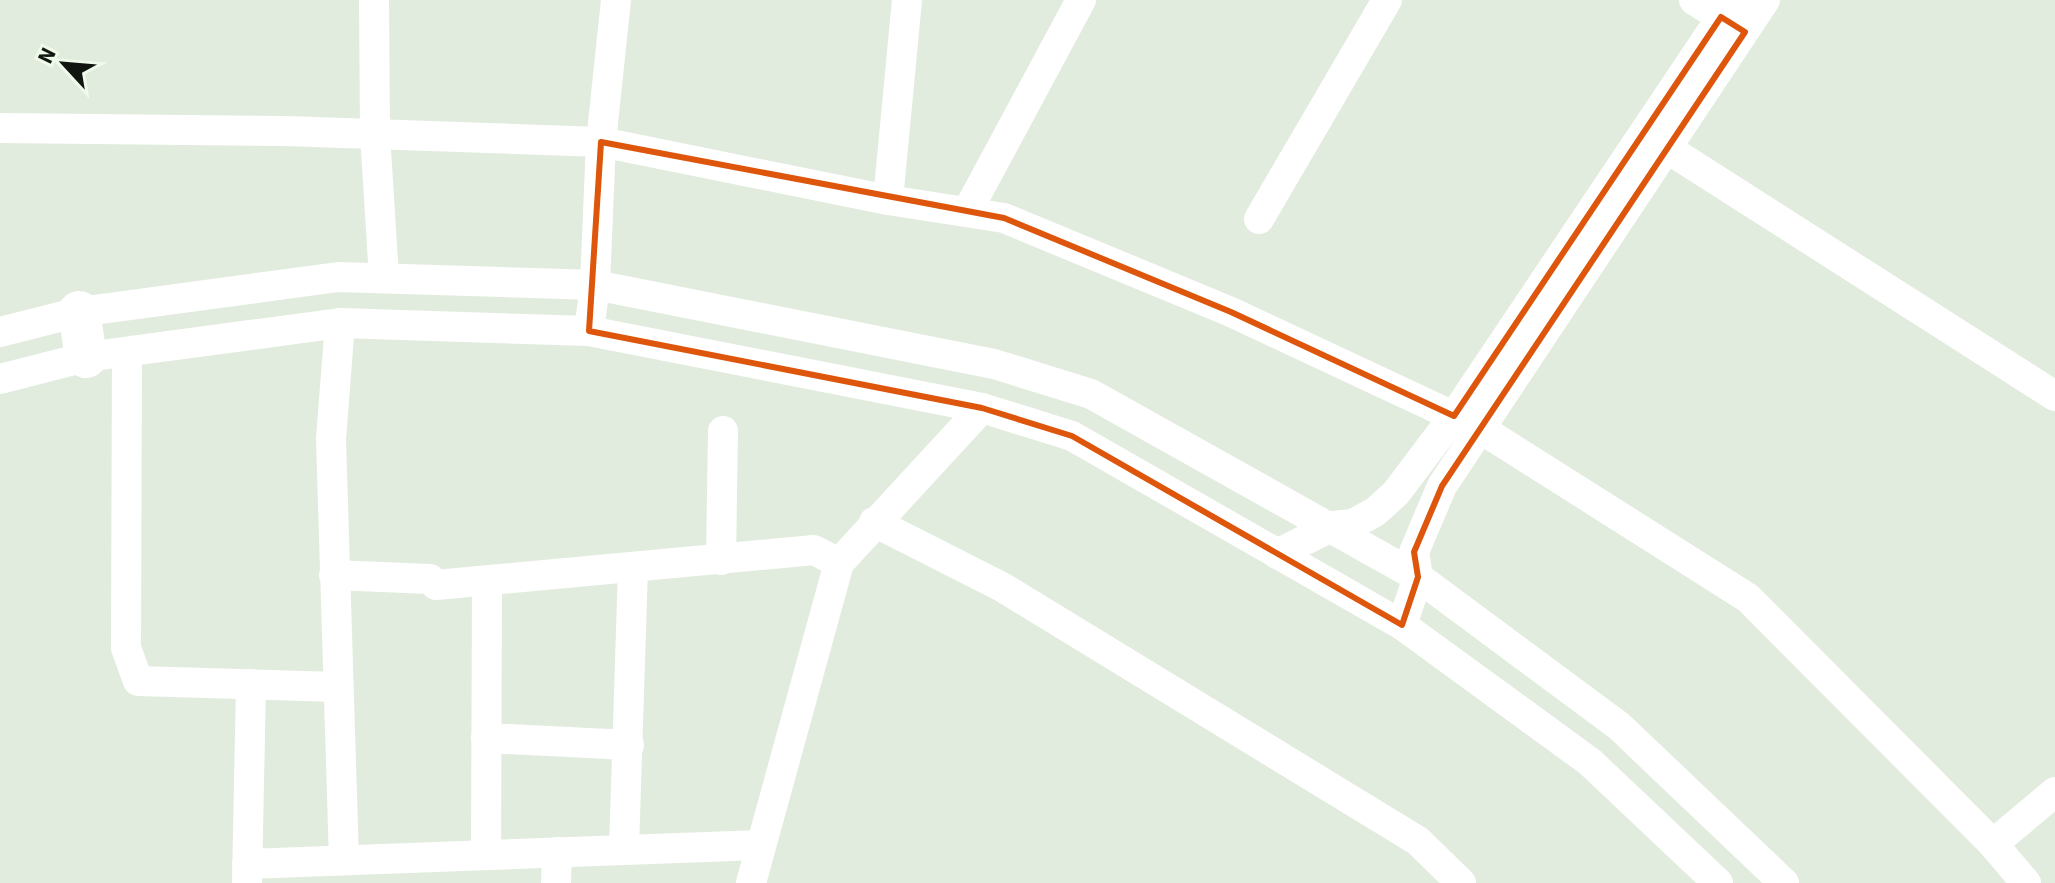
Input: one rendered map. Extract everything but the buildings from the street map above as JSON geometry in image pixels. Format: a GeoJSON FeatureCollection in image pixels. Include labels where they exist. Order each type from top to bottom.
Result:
{"type":"FeatureCollection","features":[{"type":"Feature","properties":{"kind":"street"},"geometry":{"type":"LineString","coordinates":[[374,0],[375,134],[384,278]]}},
{"type":"Feature","properties":{"kind":"street"},"geometry":{"type":"LineString","coordinates":[[589,331],[595,285],[601,142],[616,0]]}},
{"type":"Feature","properties":{"kind":"street"},"geometry":{"type":"LineString","coordinates":[[888,200],[907,0]]}},
{"type":"Feature","properties":{"kind":"street"},"geometry":{"type":"LineString","coordinates":[[967,212],[1081,0]]}},
{"type":"Feature","properties":{"kind":"street"},"geometry":{"type":"LineString","coordinates":[[1259,219],[1387,0]]}},
{"type":"Feature","properties":{"kind":"street"},"geometry":{"type":"LineString","coordinates":[[1694,0],[1733,16]]}},
{"type":"Feature","properties":{"kind":"street"},"geometry":{"type":"LineString","coordinates":[[1402,625],[1418,577],[1414,552],[1467,422],[1647,133],[1733,16],[1765,0]]}},
{"type":"Feature","properties":{"kind":"street"},"geometry":{"type":"LineString","coordinates":[[1277,554],[1333,526],[1353,524],[1375,512],[1467,422],[1668,149],[1733,16]]}},
{"type":"Feature","properties":{"kind":"street"},"geometry":{"type":"LineString","coordinates":[[0,128],[375,134],[601,142],[888,200],[1004,218],[1217,306],[1467,422],[1748,598],[1993,844],[2026,883]]}},
{"type":"Feature","properties":{"kind":"street"},"geometry":{"type":"LineString","coordinates":[[1668,149],[2055,396]]}},
{"type":"Feature","properties":{"kind":"street"},"geometry":{"type":"LineString","coordinates":[[0,332],[79,312],[338,277],[595,285],[979,360],[1091,394],[1333,526],[1418,577],[1619,726],[1784,883]]}},
{"type":"Feature","properties":{"kind":"street"},"geometry":{"type":"LineString","coordinates":[[79,312],[106,355],[126,648],[138,681],[337,687]]}},
{"type":"Feature","properties":{"kind":"street"},"geometry":{"type":"LineString","coordinates":[[340,323],[331,439],[344,860]]}},
{"type":"Feature","properties":{"kind":"street"},"geometry":{"type":"LineString","coordinates":[[0,379],[106,355],[340,323],[589,331],[982,408],[1072,436],[1402,625],[1590,762],[1718,883]]}},
{"type":"Feature","properties":{"kind":"street"},"geometry":{"type":"LineString","coordinates":[[751,883],[839,563],[982,408]]}},
{"type":"Feature","properties":{"kind":"street"},"geometry":{"type":"LineString","coordinates":[[721,560],[723,431]]}},
{"type":"Feature","properties":{"kind":"street"},"geometry":{"type":"LineString","coordinates":[[874,522],[1002,587],[1418,841],[1461,883]]}},
{"type":"Feature","properties":{"kind":"street"},"geometry":{"type":"LineString","coordinates":[[334,575],[430,579],[436,585],[487,583],[814,550],[839,563]]}},
{"type":"Feature","properties":{"kind":"street"},"geometry":{"type":"LineString","coordinates":[[624,849],[633,568]]}},
{"type":"Feature","properties":{"kind":"street"},"geometry":{"type":"LineString","coordinates":[[486,854],[487,583]]}},
{"type":"Feature","properties":{"kind":"street"},"geometry":{"type":"LineString","coordinates":[[251,684],[247,874],[344,860],[429,870],[486,854],[761,845]]}},
{"type":"Feature","properties":{"kind":"street"},"geometry":{"type":"LineString","coordinates":[[486,738],[629,745]]}},
{"type":"Feature","properties":{"kind":"street"},"geometry":{"type":"LineString","coordinates":[[1993,844],[2055,792]]}},
{"type":"Feature","properties":{"kind":"street"},"geometry":{"type":"LineString","coordinates":[[556,883],[557,852]]}},
{"type":"Feature","properties":{"kind":"highlighted area"},"geometry":{"type":"Polygon","coordinates":[[[1721,17],[1745,32],[1442,486],[1414,552],[1418,577],[1402,625],[1072,436],[982,408],[589,331],[601,142],[1004,218],[1231,312],[1454,416],[1721,17]]]}}]}
